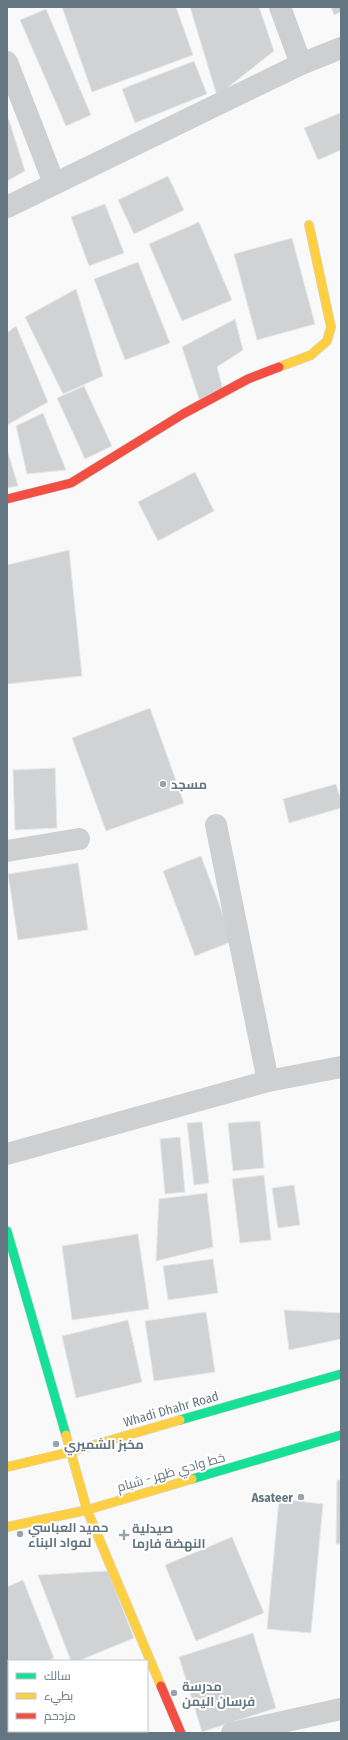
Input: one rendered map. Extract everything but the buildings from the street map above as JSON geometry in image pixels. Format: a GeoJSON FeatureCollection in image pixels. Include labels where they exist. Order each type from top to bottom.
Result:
{"type":"FeatureCollection","features":[{"type":"Feature","properties":{"kind":"street"},"geometry":{"type":"LineString","coordinates":[[280,7],[301,64]]}},
{"type":"Feature","properties":{"kind":"street"},"geometry":{"type":"LineString","coordinates":[[7,207],[301,64],[341,48]]}},
{"type":"Feature","properties":{"kind":"street"},"geometry":{"type":"LineString","coordinates":[[7,62],[54,183]]}},
{"type":"Feature","properties":{"kind":"street"},"geometry":{"type":"LineString","coordinates":[[7,499],[70,483],[184,414],[248,379],[311,355],[327,341],[331,327],[309,225]]}},
{"type":"Feature","properties":{"kind":"street"},"geometry":{"type":"LineString","coordinates":[[216,824],[268,1081]]}},
{"type":"Feature","properties":{"kind":"street"},"geometry":{"type":"LineString","coordinates":[[7,852],[79,839]]}},
{"type":"Feature","properties":{"kind":"street"},"geometry":{"type":"LineString","coordinates":[[7,1154],[268,1081],[341,1067]]}},
{"type":"Feature","properties":{"kind":"street"},"geometry":{"type":"LineString","coordinates":[[7,1231],[87,1510],[181,1733]]}},
{"type":"Feature","properties":{"kind":"street","name":"Whadi Dhahr Road"},"geometry":{"type":"LineString","coordinates":[[7,1467],[70,1452],[341,1374]]}},
{"type":"Feature","properties":{"kind":"street","name":"خط وادي ظهر - شبام"},"geometry":{"type":"LineString","coordinates":[[7,1528],[87,1510],[341,1435]]}},
{"type":"Feature","properties":{"kind":"street"},"geometry":{"type":"LineString","coordinates":[[232,1733],[341,1709]]}},
{"type":"Feature","properties":{"kind":"traffic: fast"},"geometry":{"type":"LineString","coordinates":[[7,1231],[66,1435]]}},
{"type":"Feature","properties":{"kind":"traffic: fast"},"geometry":{"type":"LineString","coordinates":[[180,1420],[341,1374]]}},
{"type":"Feature","properties":{"kind":"traffic: fast"},"geometry":{"type":"LineString","coordinates":[[192,1479],[341,1435]]}},
{"type":"Feature","properties":{"kind":"traffic: slow"},"geometry":{"type":"LineString","coordinates":[[279,367],[311,355],[327,341],[331,327],[309,225]]}},
{"type":"Feature","properties":{"kind":"traffic: slow"},"geometry":{"type":"LineString","coordinates":[[7,1467],[70,1452],[180,1420]]}},
{"type":"Feature","properties":{"kind":"traffic: slow"},"geometry":{"type":"LineString","coordinates":[[66,1435],[87,1510],[161,1686]]}},
{"type":"Feature","properties":{"kind":"traffic: slow"},"geometry":{"type":"LineString","coordinates":[[7,1527],[87,1510],[192,1479]]}},
{"type":"Feature","properties":{"kind":"traffic: jam"},"geometry":{"type":"LineString","coordinates":[[7,499],[71,483],[183,414],[248,379],[279,367]]}},
{"type":"Feature","properties":{"kind":"traffic: jam"},"geometry":{"type":"LineString","coordinates":[[161,1686],[181,1733]]}},
{"type":"Feature","properties":{"kind":"place","name":"مسجد"},"geometry":{"type":"Point","coordinates":[163,784]}},
{"type":"Feature","properties":{"kind":"place","name":"مخبز الشميري"},"geometry":{"type":"Point","coordinates":[56,1444]}},
{"type":"Feature","properties":{"kind":"place","name":"Asateer"},"geometry":{"type":"Point","coordinates":[301,1497]}},
{"type":"Feature","properties":{"kind":"place","name":"حميد العباسي لمواد البناء"},"geometry":{"type":"Point","coordinates":[20,1534]}},
{"type":"Feature","properties":{"kind":"place","name":"صيدلية النهضة فارما"},"geometry":{"type":"Point","coordinates":[124,1535]}},
{"type":"Feature","properties":{"kind":"place","name":"مدرسة فرسان اليمن"},"geometry":{"type":"Point","coordinates":[174,1693]}}]}
